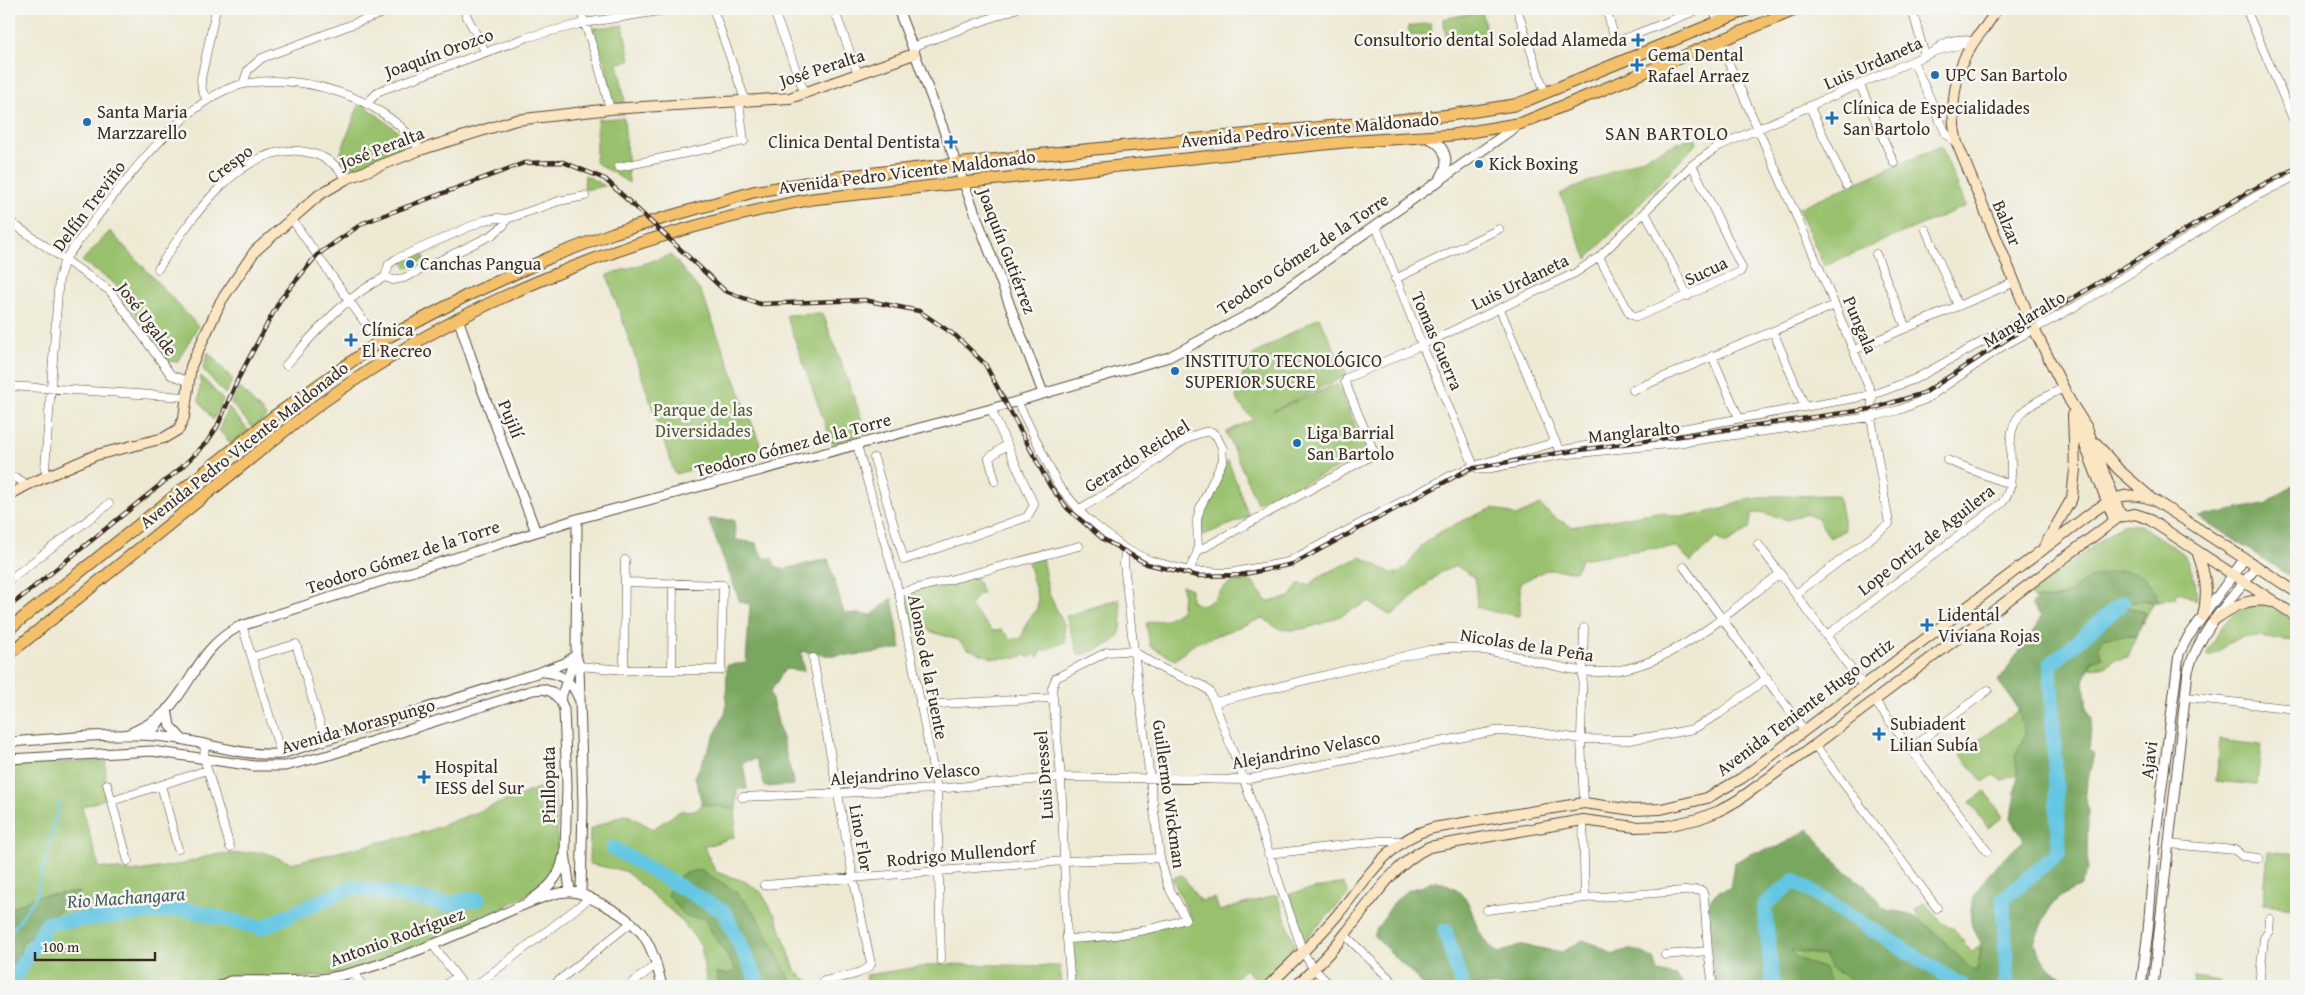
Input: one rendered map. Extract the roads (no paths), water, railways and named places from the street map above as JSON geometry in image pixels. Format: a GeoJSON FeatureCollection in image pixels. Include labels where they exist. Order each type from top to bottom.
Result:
{"type":"FeatureCollection","features":[{"type":"Feature","properties":{"kind":"main road","name":"Avenida Pedro Vicente Maldonado"},"geometry":{"type":"LineString","coordinates":[[9,629],[273,418],[379,342],[466,296],[551,257],[613,232],[753,192],[830,179],[957,164],[1450,115],[1514,105],[1749,9]]}},
{"type":"Feature","properties":{"kind":"main road","name":"Avenida Pedro Vicente Maldonado"},"geometry":{"type":"LineString","coordinates":[[9,654],[306,414],[389,357],[458,318],[540,279],[634,244],[760,208],[830,196],[1344,142],[1473,132],[1522,123],[1797,9]]}},
{"type":"Feature","properties":{"kind":"main road"},"geometry":{"type":"LineString","coordinates":[[1957,143],[1953,116],[1959,70],[1972,44],[1988,26],[1996,9]]}},
{"type":"Feature","properties":{"kind":"main road","name":"José Peralta"},"geometry":{"type":"LineString","coordinates":[[9,496],[27,485],[96,455],[172,434],[182,423],[191,366],[221,301],[255,251],[318,195],[346,179],[420,150],[516,120],[610,109],[790,98],[806,94],[858,74],[913,50]]}},
{"type":"Feature","properties":{"kind":"main road","name":"Balzar"},"geometry":{"type":"LineString","coordinates":[[1957,143],[2034,329],[2070,401],[2087,428],[2110,501]]}},
{"type":"Feature","properties":{"kind":"main road","name":"Balzar"},"geometry":{"type":"LineString","coordinates":[[2070,401],[2073,415],[2118,518]]}},
{"type":"Feature","properties":{"kind":"main road"},"geometry":{"type":"LineString","coordinates":[[2042,550],[2072,498],[2075,469],[2073,415]]}},
{"type":"Feature","properties":{"kind":"main road"},"geometry":{"type":"LineString","coordinates":[[2087,428],[2104,453],[2118,469],[2154,500]]}},
{"type":"Feature","properties":{"kind":"main road","name":"Avenida Teniente Hugo Ortiz"},"geometry":{"type":"LineString","coordinates":[[1268,986],[1303,952],[1337,914],[1374,867],[1402,841],[1412,835],[1433,828],[1584,804],[1642,810],[1661,809],[1707,798],[1742,778],[2042,550],[2110,501],[2133,494],[2154,500],[2296,592]]}},
{"type":"Feature","properties":{"kind":"main road"},"geometry":{"type":"LineString","coordinates":[[2118,518],[2134,514],[2147,518],[2296,616]]}},
{"type":"Feature","properties":{"kind":"main road","name":"Avenida Teniente Hugo Ortiz"},"geometry":{"type":"LineString","coordinates":[[1296,986],[1345,935],[1395,871],[1412,856],[1429,847],[1583,820],[1634,827],[1666,826],[1698,819],[1719,811],[1738,800],[1815,744],[2118,518]]}},
{"type":"Feature","properties":{"kind":"main road"},"geometry":{"type":"LineString","coordinates":[[2197,551],[2207,584],[2207,598],[2203,616]]}},
{"type":"Feature","properties":{"kind":"main road"},"geometry":{"type":"LineString","coordinates":[[2214,620],[2245,602],[2257,600],[2277,604]]}},
{"type":"Feature","properties":{"kind":"street"},"geometry":{"type":"LineString","coordinates":[[207,100],[202,90],[201,79],[216,9]]}},
{"type":"Feature","properties":{"kind":"street"},"geometry":{"type":"LineString","coordinates":[[243,84],[248,70],[262,58],[393,9]]}},
{"type":"Feature","properties":{"kind":"street"},"geometry":{"type":"LineString","coordinates":[[464,9],[485,51]]}},
{"type":"Feature","properties":{"kind":"street"},"geometry":{"type":"LineString","coordinates":[[580,9],[598,63],[610,109]]}},
{"type":"Feature","properties":{"kind":"street","name":"Joaquín Orozco"},"geometry":{"type":"LineString","coordinates":[[367,103],[379,91],[528,37],[584,23],[672,9]]}},
{"type":"Feature","properties":{"kind":"street"},"geometry":{"type":"LineString","coordinates":[[619,167],[744,141],[742,102],[712,9]]}},
{"type":"Feature","properties":{"kind":"street"},"geometry":{"type":"LineString","coordinates":[[773,9],[806,94]]}},
{"type":"Feature","properties":{"kind":"street"},"geometry":{"type":"LineString","coordinates":[[834,9],[858,74]]}},
{"type":"Feature","properties":{"kind":"street","name":"Joaquín Gutiérrez"},"geometry":{"type":"LineString","coordinates":[[898,9],[1043,393]]}},
{"type":"Feature","properties":{"kind":"street","name":"José Peralta"},"geometry":{"type":"LineString","coordinates":[[913,50],[1015,9]]}},
{"type":"Feature","properties":{"kind":"street"},"geometry":{"type":"LineString","coordinates":[[1517,9],[1545,93]]}},
{"type":"Feature","properties":{"kind":"street"},"geometry":{"type":"LineString","coordinates":[[1606,9],[1616,42],[1700,9]]}},
{"type":"Feature","properties":{"kind":"street"},"geometry":{"type":"LineString","coordinates":[[1712,9],[1719,21]]}},
{"type":"Feature","properties":{"kind":"street"},"geometry":{"type":"LineString","coordinates":[[1912,9],[1924,56]]}},
{"type":"Feature","properties":{"kind":"street"},"geometry":{"type":"LineString","coordinates":[[2246,9],[2296,124]]}},
{"type":"Feature","properties":{"kind":"street","name":"Pungala"},"geometry":{"type":"LineString","coordinates":[[1719,41],[1835,305],[1872,395],[1871,418],[1888,524],[1796,594]]}},
{"type":"Feature","properties":{"kind":"street","name":"Luis Urdaneta"},"geometry":{"type":"LineString","coordinates":[[1198,551],[1373,455],[1374,452],[1345,379],[1567,278],[1598,258],[1692,165],[1719,146],[1936,51],[1964,44],[1972,44]]}},
{"type":"Feature","properties":{"kind":"street","name":"Balzar"},"geometry":{"type":"LineString","coordinates":[[1913,61],[1946,134],[1957,143]]}},
{"type":"Feature","properties":{"kind":"street","name":"Delfín Treviño"},"geometry":{"type":"LineString","coordinates":[[47,477],[45,468],[59,278],[65,259],[143,159],[174,128],[207,100],[243,84],[285,81],[308,84],[367,103],[408,134],[420,150]]}},
{"type":"Feature","properties":{"kind":"street"},"geometry":{"type":"LineString","coordinates":[[1860,85],[1894,163]]}},
{"type":"Feature","properties":{"kind":"street"},"geometry":{"type":"LineString","coordinates":[[1810,107],[1846,185]]}},
{"type":"Feature","properties":{"kind":"street","name":"Teodoro Gómez de la Torre"},"geometry":{"type":"LineString","coordinates":[[143,735],[159,724],[166,711],[212,646],[226,634],[242,625],[577,519],[1017,402],[1169,357],[1253,312],[1522,123]]}},
{"type":"Feature","properties":{"kind":"street","name":"Teodoro Gómez de la Torre"},"geometry":{"type":"LineString","coordinates":[[1425,137],[1440,144],[1446,158],[1444,173],[1431,188]]}},
{"type":"Feature","properties":{"kind":"street","name":"Crespo"},"geometry":{"type":"LineString","coordinates":[[158,269],[182,232],[205,203],[224,184],[255,160],[276,153],[300,151],[312,153],[331,162],[346,179]]}},
{"type":"Feature","properties":{"kind":"street","name":"Sucua"},"geometry":{"type":"LineString","coordinates":[[1598,258],[1630,314],[1636,317],[1739,273],[1742,269],[1692,165]]}},
{"type":"Feature","properties":{"kind":"street","name":"Manglaralto"},"geometry":{"type":"LineString","coordinates":[[1017,402],[1054,478],[1078,510],[1104,534],[1126,549],[1149,560],[1189,571],[1229,573],[1288,562],[1450,476],[1474,466],[1486,469],[1560,455],[1686,442],[1871,418],[1926,399],[2003,346],[2258,195],[2296,176]]}},
{"type":"Feature","properties":{"kind":"street"},"geometry":{"type":"LineString","coordinates":[[385,277],[389,264],[396,259],[484,220],[507,219],[559,201],[585,196]]}},
{"type":"Feature","properties":{"kind":"street"},"geometry":{"type":"LineString","coordinates":[[1645,212],[1688,296]]}},
{"type":"Feature","properties":{"kind":"street"},"geometry":{"type":"LineString","coordinates":[[291,218],[389,357]]}},
{"type":"Feature","properties":{"kind":"street"},"geometry":{"type":"LineString","coordinates":[[286,365],[328,319],[369,284],[385,277],[393,280],[404,278],[492,235],[507,219]]}},
{"type":"Feature","properties":{"kind":"street","name":"José Ugalde"},"geometry":{"type":"LineString","coordinates":[[9,221],[110,291],[171,375],[188,381]]}},
{"type":"Feature","properties":{"kind":"street","name":"Tomas Guerra"},"geometry":{"type":"LineString","coordinates":[[1376,226],[1395,279],[1474,466]]}},
{"type":"Feature","properties":{"kind":"street"},"geometry":{"type":"LineString","coordinates":[[1395,279],[1499,229]]}},
{"type":"Feature","properties":{"kind":"street"},"geometry":{"type":"LineString","coordinates":[[1926,230],[1958,306]]}},
{"type":"Feature","properties":{"kind":"street"},"geometry":{"type":"LineString","coordinates":[[1876,254],[1906,328]]}},
{"type":"Feature","properties":{"kind":"street"},"geometry":{"type":"LineString","coordinates":[[1854,350],[2015,282]]}},
{"type":"Feature","properties":{"kind":"street"},"geometry":{"type":"LineString","coordinates":[[1633,390],[1835,305]]}},
{"type":"Feature","properties":{"kind":"street"},"geometry":{"type":"LineString","coordinates":[[1474,466],[1556,442],[1500,309]]}},
{"type":"Feature","properties":{"kind":"street","name":"Manglaralto"},"geometry":{"type":"LineString","coordinates":[[1556,442],[1558,448],[1563,450],[1872,395],[1915,380],[2029,316]]}},
{"type":"Feature","properties":{"kind":"street","name":"Pujilí"},"geometry":{"type":"LineString","coordinates":[[458,318],[481,387],[536,532]]}},
{"type":"Feature","properties":{"kind":"street"},"geometry":{"type":"LineString","coordinates":[[1773,331],[1805,407]]}},
{"type":"Feature","properties":{"kind":"street"},"geometry":{"type":"LineString","coordinates":[[1712,356],[1739,418]]}},
{"type":"Feature","properties":{"kind":"street"},"geometry":{"type":"LineString","coordinates":[[9,386],[186,397]]}},
{"type":"Feature","properties":{"kind":"street","name":"Lope Ortiz de Aguilera"},"geometry":{"type":"LineString","coordinates":[[1826,636],[2002,503],[2008,496],[2011,485],[2010,436],[2015,421],[2025,409],[2064,388]]}},
{"type":"Feature","properties":{"kind":"street"},"geometry":{"type":"LineString","coordinates":[[874,458],[902,557],[908,560],[1027,517],[1032,512],[1034,505],[991,409]]}},
{"type":"Feature","properties":{"kind":"street","name":"Gerardo Reichel"},"geometry":{"type":"LineString","coordinates":[[1078,510],[1131,479],[1174,447],[1196,435],[1210,432],[1216,435],[1220,442],[1223,460],[1198,513],[1198,551],[1189,571]]}},
{"type":"Feature","properties":{"kind":"street"},"geometry":{"type":"LineString","coordinates":[[995,481],[989,458],[1007,444]]}},
{"type":"Feature","properties":{"kind":"street","name":"Alonso de la Fuente"},"geometry":{"type":"LineString","coordinates":[[857,445],[899,594],[937,789],[941,960]]}},
{"type":"Feature","properties":{"kind":"street"},"geometry":{"type":"LineString","coordinates":[[1947,460],[2011,485]]}},
{"type":"Feature","properties":{"kind":"street"},"geometry":{"type":"LineString","coordinates":[[9,477],[17,478],[27,485]]}},
{"type":"Feature","properties":{"kind":"street"},"geometry":{"type":"LineString","coordinates":[[9,580],[109,504]]}},
{"type":"Feature","properties":{"kind":"street","name":"Pinllopata"},"geometry":{"type":"LineString","coordinates":[[577,519],[576,655],[579,666],[581,706],[583,804],[581,893]]}},
{"type":"Feature","properties":{"kind":"street"},"geometry":{"type":"LineString","coordinates":[[1758,544],[1863,685]]}},
{"type":"Feature","properties":{"kind":"street"},"geometry":{"type":"LineString","coordinates":[[899,594],[1079,546]]}},
{"type":"Feature","properties":{"kind":"street","name":"Guillermo Wickman"},"geometry":{"type":"LineString","coordinates":[[1067,939],[1112,937],[1137,933],[1186,919],[1168,886],[1160,858],[1124,564],[1126,549]]}},
{"type":"Feature","properties":{"kind":"street","name":"Ajavi"},"geometry":{"type":"LineString","coordinates":[[2141,986],[2148,931],[2155,842],[2179,654],[2188,637],[2245,558]]}},
{"type":"Feature","properties":{"kind":"street"},"geometry":{"type":"LineString","coordinates":[[624,670],[625,560]]}},
{"type":"Feature","properties":{"kind":"street","name":"Ajavi"},"geometry":{"type":"LineString","coordinates":[[2153,986],[2188,671],[2192,657],[2206,630],[2257,566]]}},
{"type":"Feature","properties":{"kind":"street"},"geometry":{"type":"LineString","coordinates":[[1684,567],[1804,730]]}},
{"type":"Feature","properties":{"kind":"street","name":"Nicolas de la Peña"},"geometry":{"type":"LineString","coordinates":[[1215,702],[1430,650],[1459,648],[1492,651],[1582,671],[1606,672],[1635,668],[1660,658],[1684,645],[1781,574]]}},
{"type":"Feature","properties":{"kind":"street"},"geometry":{"type":"LineString","coordinates":[[579,666],[624,670],[721,670],[723,585],[625,582]]}},
{"type":"Feature","properties":{"kind":"street"},"geometry":{"type":"LineString","coordinates":[[672,670],[674,584]]}},
{"type":"Feature","properties":{"kind":"street"},"geometry":{"type":"LineString","coordinates":[[242,625],[281,754]]}},
{"type":"Feature","properties":{"kind":"street"},"geometry":{"type":"LineString","coordinates":[[1584,628],[1581,739],[1584,804]]}},
{"type":"Feature","properties":{"kind":"street"},"geometry":{"type":"LineString","coordinates":[[252,657],[296,644],[326,741]]}},
{"type":"Feature","properties":{"kind":"street","name":"Luis Dressel"},"geometry":{"type":"LineString","coordinates":[[1071,986],[1067,939],[1062,777],[1053,698],[1053,682],[1056,678],[1107,652],[1134,652]]}},
{"type":"Feature","properties":{"kind":"street"},"geometry":{"type":"LineString","coordinates":[[1134,652],[1163,669],[1207,688],[1215,702],[1244,780],[1303,952],[1314,969],[1331,986]]}},
{"type":"Feature","properties":{"kind":"street","name":"Pinllopata"},"geometry":{"type":"LineString","coordinates":[[570,891],[565,852],[565,714],[560,700],[576,655]]}},
{"type":"Feature","properties":{"kind":"street","name":"Avenida Moraspungo"},"geometry":{"type":"LineString","coordinates":[[9,742],[143,735],[182,739],[254,754],[281,754],[540,672],[565,663],[576,655]]}},
{"type":"Feature","properties":{"kind":"street","name":"Lino Flor"},"geometry":{"type":"LineString","coordinates":[[813,658],[871,964],[868,969],[861,972],[824,981]]}},
{"type":"Feature","properties":{"kind":"street"},"geometry":{"type":"LineString","coordinates":[[540,672],[554,673],[567,680]]}},
{"type":"Feature","properties":{"kind":"street","name":"Alejandrino Velasco"},"geometry":{"type":"LineString","coordinates":[[742,797],[937,789],[1062,777],[1244,780],[1494,731],[1527,730],[1581,739],[1629,740],[1693,729],[1719,714],[1767,678]]}},
{"type":"Feature","properties":{"kind":"street","name":"Pinllopata"},"geometry":{"type":"LineString","coordinates":[[567,680],[578,695],[581,706]]}},
{"type":"Feature","properties":{"kind":"street","name":"Avenida Moraspungo"},"geometry":{"type":"LineString","coordinates":[[9,759],[152,750],[254,766],[284,766],[329,755],[533,690],[547,691],[560,700]]}},
{"type":"Feature","properties":{"kind":"street"},"geometry":{"type":"LineString","coordinates":[[1911,748],[1988,690]]}},
{"type":"Feature","properties":{"kind":"street"},"geometry":{"type":"LineString","coordinates":[[2186,697],[2296,709]]}},
{"type":"Feature","properties":{"kind":"street"},"geometry":{"type":"LineString","coordinates":[[920,705],[1053,698]]}},
{"type":"Feature","properties":{"kind":"street"},"geometry":{"type":"LineString","coordinates":[[1874,700],[1987,851]]}},
{"type":"Feature","properties":{"kind":"street"},"geometry":{"type":"LineString","coordinates":[[166,711],[170,726],[182,739]]}},
{"type":"Feature","properties":{"kind":"street","name":"Teodoro Gómez de la Torre"},"geometry":{"type":"LineString","coordinates":[[126,735],[145,726],[166,711]]}},
{"type":"Feature","properties":{"kind":"street"},"geometry":{"type":"LineString","coordinates":[[205,744],[204,758],[230,847]]}},
{"type":"Feature","properties":{"kind":"street"},"geometry":{"type":"LineString","coordinates":[[1815,744],[1937,908]]}},
{"type":"Feature","properties":{"kind":"street"},"geometry":{"type":"LineString","coordinates":[[112,801],[207,770]]}},
{"type":"Feature","properties":{"kind":"street"},"geometry":{"type":"LineString","coordinates":[[107,784],[128,861]]}},
{"type":"Feature","properties":{"kind":"street"},"geometry":{"type":"LineString","coordinates":[[161,785],[178,849]]}},
{"type":"Feature","properties":{"kind":"street"},"geometry":{"type":"LineString","coordinates":[[1583,820],[1585,898]]}},
{"type":"Feature","properties":{"kind":"street"},"geometry":{"type":"LineString","coordinates":[[1268,854],[1379,841],[1402,841]]}},
{"type":"Feature","properties":{"kind":"street"},"geometry":{"type":"LineString","coordinates":[[2169,844],[2235,850],[2242,856],[2259,858]]}},
{"type":"Feature","properties":{"kind":"street","name":"Antonio Rodríguez"},"geometry":{"type":"LineString","coordinates":[[523,906],[552,883],[559,873],[565,852]]}},
{"type":"Feature","properties":{"kind":"street","name":"Rodrigo Mullendorf"},"geometry":{"type":"LineString","coordinates":[[764,885],[1064,861],[1160,858]]}},
{"type":"Feature","properties":{"kind":"street"},"geometry":{"type":"LineString","coordinates":[[1487,910],[1585,898],[1698,890],[1704,895],[1708,951],[1713,986]]}},
{"type":"Feature","properties":{"kind":"street","name":"Antonio Rodríguez"},"geometry":{"type":"LineString","coordinates":[[220,986],[232,984],[303,983],[326,980],[353,973],[432,944],[523,906],[570,891],[581,893],[622,914],[645,935],[657,964],[662,986]]}},
{"type":"Feature","properties":{"kind":"street"},"geometry":{"type":"LineString","coordinates":[[475,986],[590,898]]}},
{"type":"Feature","properties":{"kind":"street"},"geometry":{"type":"LineString","coordinates":[[2259,986],[2264,938],[2269,932],[2270,919]]}},
{"type":"Feature","properties":{"kind":"street"},"geometry":{"type":"LineString","coordinates":[[552,986],[632,922]]}},
{"type":"Feature","properties":{"kind":"street"},"geometry":{"type":"LineString","coordinates":[[1345,935],[1397,986]]}},
{"type":"Feature","properties":{"kind":"street"},"geometry":{"type":"LineString","coordinates":[[432,944],[464,986]]}},
{"type":"Feature","properties":{"kind":"street"},"geometry":{"type":"LineString","coordinates":[[1664,955],[1708,951]]}},
{"type":"Feature","properties":{"kind":"street"},"geometry":{"type":"LineString","coordinates":[[628,986],[657,964]]}},
{"type":"Feature","properties":{"kind":"street"},"geometry":{"type":"LineString","coordinates":[[353,973],[363,986]]}},
{"type":"Feature","properties":{"kind":"street"},"geometry":{"type":"LineString","coordinates":[[444,986],[456,977]]}},
{"type":"Feature","properties":{"kind":"waterway"},"geometry":{"type":"LineString","coordinates":[[2003,986],[2007,983],[2003,899],[2059,852],[2050,665],[2123,602]]}},
{"type":"Feature","properties":{"kind":"waterway"},"geometry":{"type":"LineString","coordinates":[[9,935],[36,896],[59,804]]}},
{"type":"Feature","properties":{"kind":"waterway"},"geometry":{"type":"LineString","coordinates":[[613,848],[724,912],[760,986]]}},
{"type":"Feature","properties":{"kind":"waterway"},"geometry":{"type":"LineString","coordinates":[[1773,986],[1764,905],[1794,881],[1963,986]]}},
{"type":"Feature","properties":{"kind":"waterway","name":"Rio Machangara"},"geometry":{"type":"LineString","coordinates":[[9,985],[48,923],[184,909],[261,928],[352,887],[446,904],[478,899]]}},
{"type":"Feature","properties":{"kind":"waterway"},"geometry":{"type":"LineString","coordinates":[[1445,931],[1462,986]]}},
{"type":"Feature","properties":{"kind":"railway"},"geometry":{"type":"LineString","coordinates":[[9,607],[181,468],[207,442],[217,427],[238,379],[280,300],[317,255],[363,223],[524,163],[563,162],[605,179],[725,291],[760,304],[864,300],[919,311],[956,336],[985,364],[1050,486],[1068,509],[1103,539],[1147,564],[1198,576],[1240,575],[1293,564],[1469,469],[1559,453],[1871,409],[1924,393],[2032,323],[2250,191],[2296,168]]}},
{"type":"Feature","properties":{"kind":"place","name":"Consultorio dental Soledad Alameda"},"geometry":{"type":"Point","coordinates":[1638,40]}},
{"type":"Feature","properties":{"kind":"place","name":"Gema Dental Rafael Arraez"},"geometry":{"type":"Point","coordinates":[1637,65]}},
{"type":"Feature","properties":{"kind":"place","name":"UPC San Bartolo"},"geometry":{"type":"Point","coordinates":[1935,75]}},
{"type":"Feature","properties":{"kind":"place","name":"Clínica de Especialidades San Bartolo"},"geometry":{"type":"Point","coordinates":[1832,118]}},
{"type":"Feature","properties":{"kind":"place","name":"Santa Maria Marzzarello"},"geometry":{"type":"Point","coordinates":[87,122]}},
{"type":"Feature","properties":{"kind":"place","name":"Clinica Dental Dentista"},"geometry":{"type":"Point","coordinates":[951,142]}},
{"type":"Feature","properties":{"kind":"place","name":"Kick Boxing"},"geometry":{"type":"Point","coordinates":[1479,164]}},
{"type":"Feature","properties":{"kind":"place","name":"Canchas Pangua"},"geometry":{"type":"Point","coordinates":[410,264]}},
{"type":"Feature","properties":{"kind":"place","name":"Clínica El Recreo"},"geometry":{"type":"Point","coordinates":[351,340]}},
{"type":"Feature","properties":{"kind":"place","name":"INSTITUTO TECNOLÓGICO SUPERIOR SUCRE"},"geometry":{"type":"Point","coordinates":[1175,371]}},
{"type":"Feature","properties":{"kind":"place","name":"Liga Barrial San Bartolo"},"geometry":{"type":"Point","coordinates":[1297,443]}},
{"type":"Feature","properties":{"kind":"place","name":"Lidental Viviana Rojas"},"geometry":{"type":"Point","coordinates":[1927,625]}},
{"type":"Feature","properties":{"kind":"place","name":"Subiadent Lilian Subía"},"geometry":{"type":"Point","coordinates":[1879,734]}},
{"type":"Feature","properties":{"kind":"place","name":"Hospital IESS del Sur"},"geometry":{"type":"Point","coordinates":[424,777]}},
{"type":"Feature","properties":{"kind":"district","name":"SAN BARTOLO"},"geometry":{"type":"Point","coordinates":[1667,133]}},
{"type":"Feature","properties":{"kind":"park label","name":"Parque de las Diversidades"},"geometry":{"type":"Point","coordinates":[703,420]}}]}
